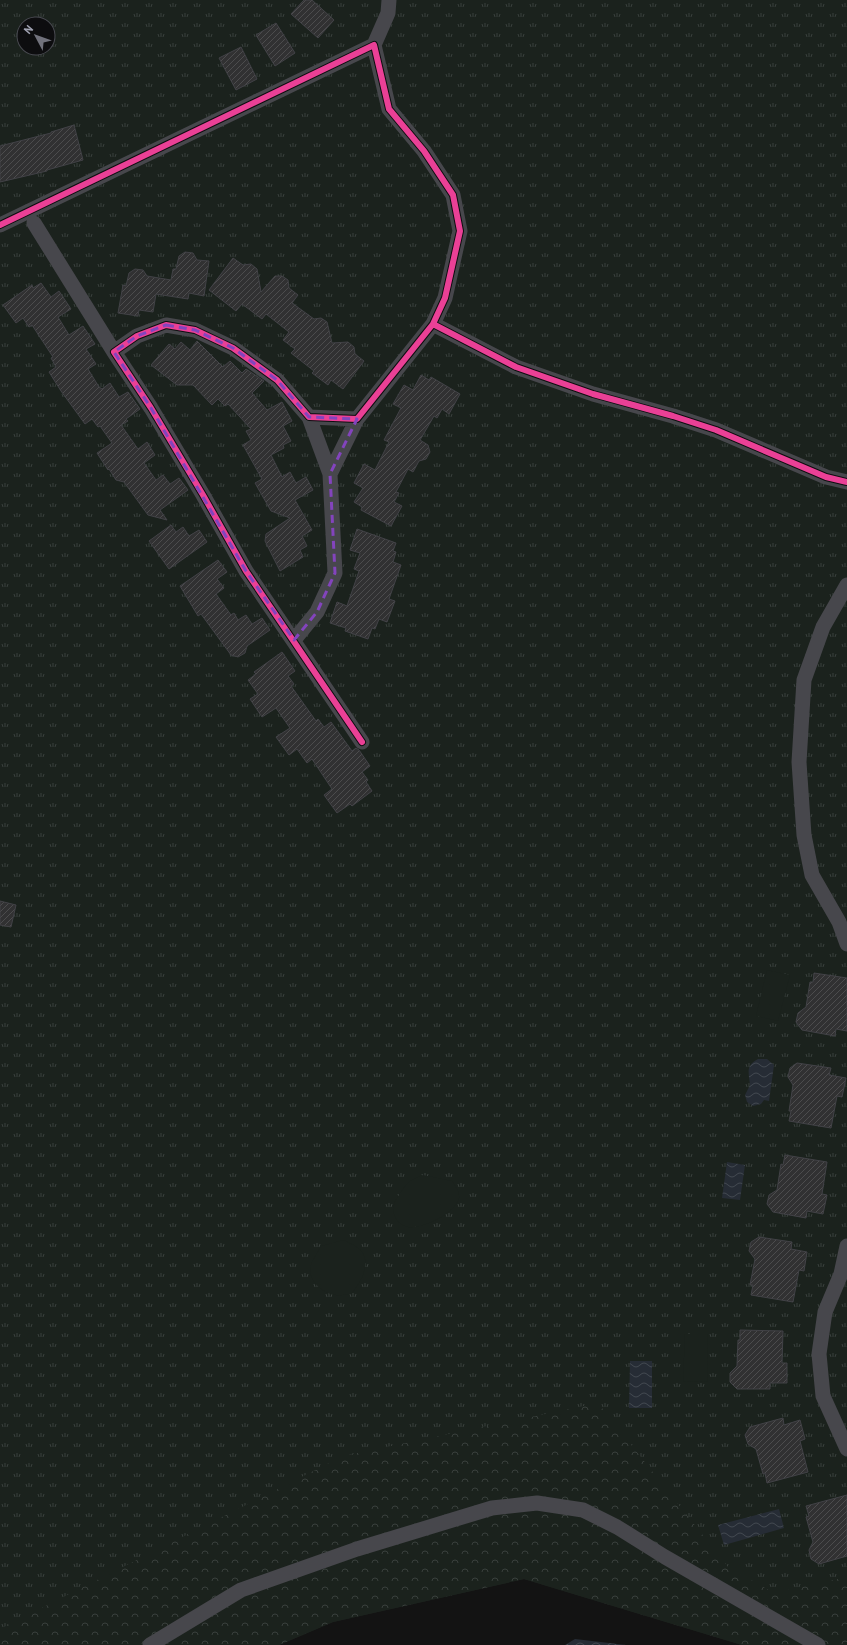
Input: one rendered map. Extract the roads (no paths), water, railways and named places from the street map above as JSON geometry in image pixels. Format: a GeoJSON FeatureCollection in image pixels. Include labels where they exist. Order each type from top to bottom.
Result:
{"type":"FeatureCollection","features":[{"type":"Feature","properties":{"kind":"street"},"geometry":{"type":"LineString","coordinates":[[330,474],[357,419],[433,324],[445,298],[460,231],[453,195],[424,152],[389,109],[374,45],[388,12],[389,0]]}},
{"type":"Feature","properties":{"kind":"street"},"geometry":{"type":"LineString","coordinates":[[0,225],[374,45]]}},
{"type":"Feature","properties":{"kind":"street"},"geometry":{"type":"LineString","coordinates":[[34,223],[114,352],[151,408],[246,571],[362,742]]}},
{"type":"Feature","properties":{"kind":"street"},"geometry":{"type":"LineString","coordinates":[[433,324],[516,367],[593,394],[673,416],[716,430],[826,477],[847,482]]}},
{"type":"Feature","properties":{"kind":"street"},"geometry":{"type":"LineString","coordinates":[[114,352],[136,336],[166,326],[195,330],[233,348],[277,380],[310,417],[330,474],[334,574],[317,612],[294,640]]}},
{"type":"Feature","properties":{"kind":"street"},"geometry":{"type":"LineString","coordinates":[[310,417],[357,419]]}},
{"type":"Feature","properties":{"kind":"street"},"geometry":{"type":"LineString","coordinates":[[847,585],[823,627],[804,680],[799,762],[804,835],[812,875],[839,922],[847,944]]}},
{"type":"Feature","properties":{"kind":"street"},"geometry":{"type":"LineString","coordinates":[[847,1246],[841,1274],[825,1312],[819,1354],[823,1396],[847,1449]]}},
{"type":"Feature","properties":{"kind":"street"},"geometry":{"type":"LineString","coordinates":[[150,1645],[241,1590],[357,1549],[492,1508],[537,1503],[583,1510],[617,1527],[672,1561],[818,1645]]}},
{"type":"Feature","properties":{"kind":"water"},"geometry":{"type":"Polygon","coordinates":[[[758,1059],[767,1059],[774,1065],[769,1101],[764,1100],[761,1104],[753,1106],[747,1102],[745,1095],[750,1085],[749,1067],[758,1059]]]}},
{"type":"Feature","properties":{"kind":"water"},"geometry":{"type":"Polygon","coordinates":[[[727,1162],[745,1165],[740,1200],[722,1198],[727,1162]]]}},
{"type":"Feature","properties":{"kind":"water"},"geometry":{"type":"Polygon","coordinates":[[[630,1361],[652,1361],[652,1408],[629,1408],[630,1361]]]}},
{"type":"Feature","properties":{"kind":"water"},"geometry":{"type":"Polygon","coordinates":[[[779,1509],[784,1528],[724,1545],[718,1525],[779,1509]]]}},
{"type":"Feature","properties":{"kind":"water"},"geometry":{"type":"Polygon","coordinates":[[[575,1639],[626,1645],[565,1645],[575,1639]]]}}]}
